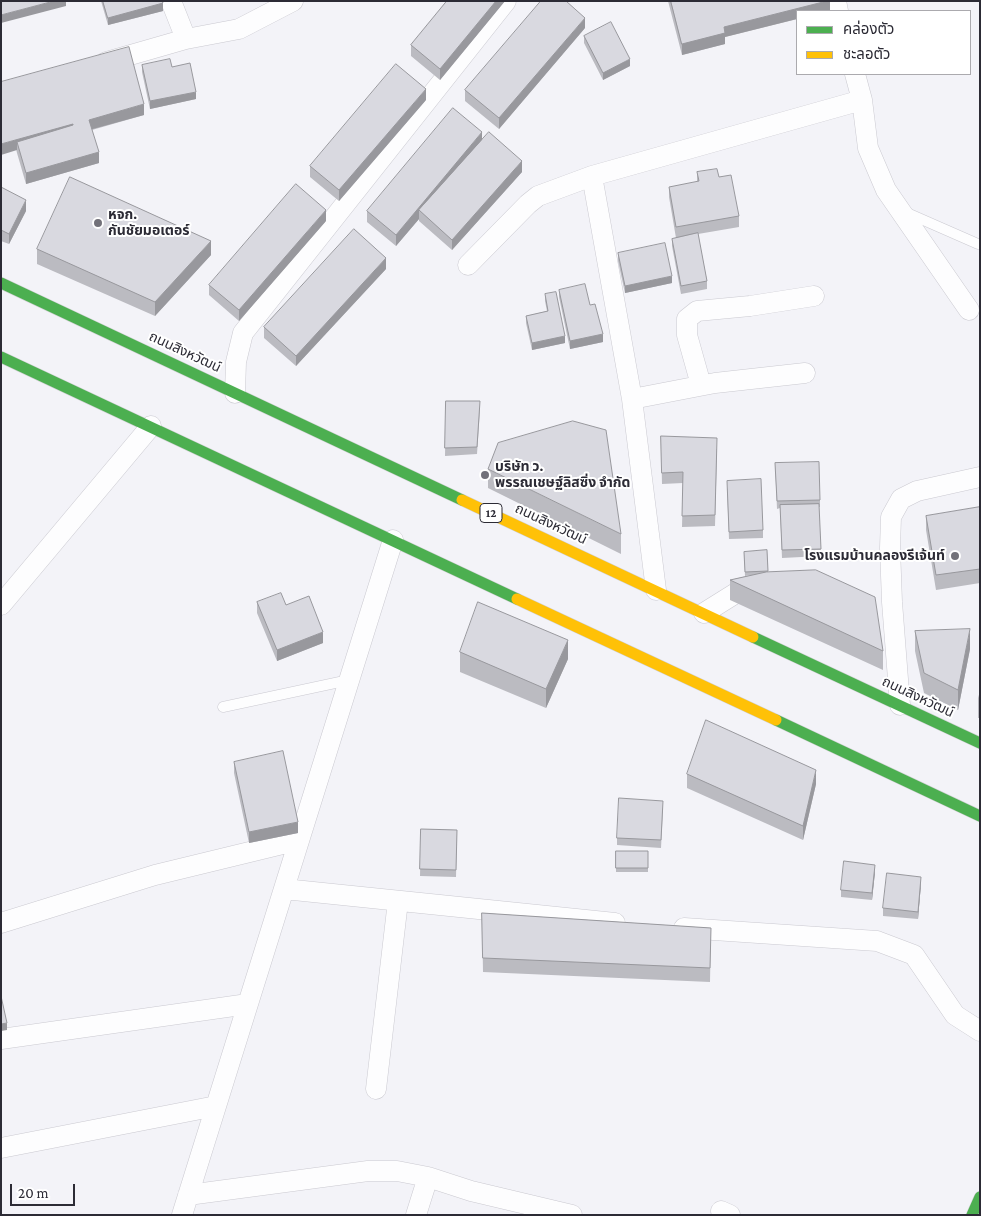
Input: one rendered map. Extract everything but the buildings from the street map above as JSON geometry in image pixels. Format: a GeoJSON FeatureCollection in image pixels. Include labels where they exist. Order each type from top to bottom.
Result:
{"type":"FeatureCollection","features":[{"type":"Feature","properties":{"kind":"main road","name":"ถนนสิงหวัฒน์"},"geometry":{"type":"LineString","coordinates":[[1,283],[980,743]]}},
{"type":"Feature","properties":{"kind":"main road"},"geometry":{"type":"LineString","coordinates":[[1,356],[980,816]]}},
{"type":"Feature","properties":{"kind":"main road"},"geometry":{"type":"LineString","coordinates":[[972,1215],[980,1197]]}},
{"type":"Feature","properties":{"kind":"street"},"geometry":{"type":"LineString","coordinates":[[171,1],[186,38]]}},
{"type":"Feature","properties":{"kind":"street"},"geometry":{"type":"LineString","coordinates":[[84,68],[186,38],[239,29],[293,1]]}},
{"type":"Feature","properties":{"kind":"street"},"geometry":{"type":"LineString","coordinates":[[235,392],[236,362],[243,333],[506,1]]}},
{"type":"Feature","properties":{"kind":"street"},"geometry":{"type":"LineString","coordinates":[[855,75],[862,100],[868,148],[886,190],[968,310]]}},
{"type":"Feature","properties":{"kind":"street"},"geometry":{"type":"LineString","coordinates":[[468,265],[538,196],[592,176],[862,100]]}},
{"type":"Feature","properties":{"kind":"street"},"geometry":{"type":"LineString","coordinates":[[592,176],[632,399],[656,590]]}},
{"type":"Feature","properties":{"kind":"street"},"geometry":{"type":"LineString","coordinates":[[701,385],[687,335],[687,319],[697,311],[750,306],[814,296]]}},
{"type":"Feature","properties":{"kind":"street"},"geometry":{"type":"LineString","coordinates":[[632,399],[715,382],[804,373]]}},
{"type":"Feature","properties":{"kind":"street"},"geometry":{"type":"LineString","coordinates":[[1,605],[151,426]]}},
{"type":"Feature","properties":{"kind":"street"},"geometry":{"type":"LineString","coordinates":[[900,705],[884,599],[890,548],[891,516],[901,499],[917,491],[980,477]]}},
{"type":"Feature","properties":{"kind":"street"},"geometry":{"type":"LineString","coordinates":[[182,1215],[393,540]]}},
{"type":"Feature","properties":{"kind":"street"},"geometry":{"type":"LineString","coordinates":[[704,613],[736,593],[770,590]]}},
{"type":"Feature","properties":{"kind":"street"},"geometry":{"type":"LineString","coordinates":[[1,923],[155,875],[299,840]]}},
{"type":"Feature","properties":{"kind":"street"},"geometry":{"type":"LineString","coordinates":[[284,889],[632,924]]}},
{"type":"Feature","properties":{"kind":"street"},"geometry":{"type":"LineString","coordinates":[[376,1089],[398,900]]}},
{"type":"Feature","properties":{"kind":"street"},"geometry":{"type":"LineString","coordinates":[[671,927],[877,941],[914,955],[955,1015],[980,1031]]}},
{"type":"Feature","properties":{"kind":"street"},"geometry":{"type":"LineString","coordinates":[[1,1040],[248,1004]]}},
{"type":"Feature","properties":{"kind":"street"},"geometry":{"type":"LineString","coordinates":[[1,1148],[216,1106]]}},
{"type":"Feature","properties":{"kind":"street"},"geometry":{"type":"LineString","coordinates":[[188,1195],[368,1171],[397,1171],[428,1177],[471,1191],[572,1215]]}},
{"type":"Feature","properties":{"kind":"street"},"geometry":{"type":"LineString","coordinates":[[416,1215],[428,1177]]}},
{"type":"Feature","properties":{"kind":"lane"},"geometry":{"type":"LineString","coordinates":[[899,210],[978,244]]}},
{"type":"Feature","properties":{"kind":"lane"},"geometry":{"type":"LineString","coordinates":[[223,707],[349,680]]}},
{"type":"Feature","properties":{"kind":"traffic: fast"},"geometry":{"type":"LineString","coordinates":[[1,283],[462,500]]}},
{"type":"Feature","properties":{"kind":"traffic: fast"},"geometry":{"type":"LineString","coordinates":[[1,357],[517,599]]}},
{"type":"Feature","properties":{"kind":"traffic: fast"},"geometry":{"type":"LineString","coordinates":[[753,637],[980,743]]}},
{"type":"Feature","properties":{"kind":"traffic: fast"},"geometry":{"type":"LineString","coordinates":[[776,720],[980,816]]}},
{"type":"Feature","properties":{"kind":"traffic: fast"},"geometry":{"type":"LineString","coordinates":[[972,1215],[980,1197]]}},
{"type":"Feature","properties":{"kind":"traffic: slow"},"geometry":{"type":"LineString","coordinates":[[462,500],[753,637]]}},
{"type":"Feature","properties":{"kind":"traffic: slow"},"geometry":{"type":"LineString","coordinates":[[517,599],[776,720]]}},
{"type":"Feature","properties":{"kind":"place","name":"หจก. กันชัยมอเตอร์"},"geometry":{"type":"Point","coordinates":[98,223]}},
{"type":"Feature","properties":{"kind":"place","name":"บริษัท ว. พรรณเชษฐ์ลิสซิ่ง จำกัด"},"geometry":{"type":"Point","coordinates":[485,475]}},
{"type":"Feature","properties":{"kind":"place","name":"โรงแรมบ้านคลองรีเจ้นท์"},"geometry":{"type":"Point","coordinates":[955,556]}}]}
